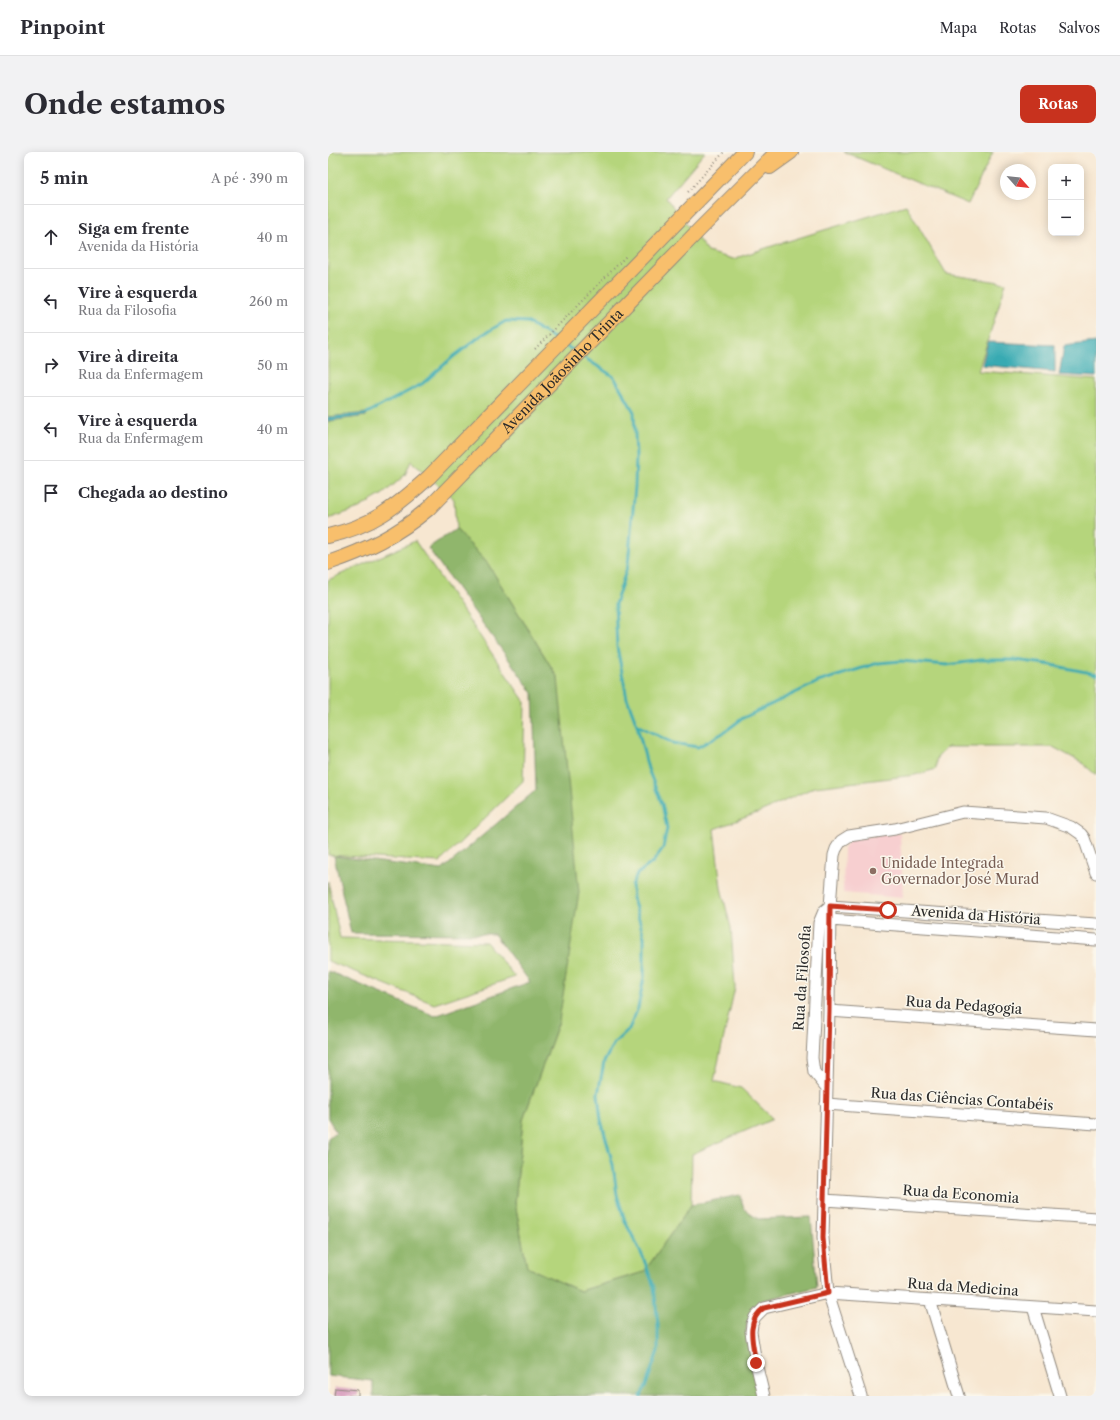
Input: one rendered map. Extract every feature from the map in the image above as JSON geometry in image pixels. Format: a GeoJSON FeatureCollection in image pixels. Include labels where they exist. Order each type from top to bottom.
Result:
{"type":"FeatureCollection","features":[{"type":"Feature","properties":{"kind":"main road","name":"Avenida Joãosinho Trinta"},"geometry":{"type":"LineString","coordinates":[[328,536],[372,521],[390,510],[429,477],[745,152]]}},
{"type":"Feature","properties":{"kind":"main road","name":"Avenida Joãosinho Trinta"},"geometry":{"type":"LineString","coordinates":[[328,562],[345,557],[386,540],[412,523],[445,492],[699,230],[777,152]]}},
{"type":"Feature","properties":{"kind":"main road"},"geometry":{"type":"LineString","coordinates":[[741,188],[791,152]]}},
{"type":"Feature","properties":{"kind":"street"},"geometry":{"type":"LineString","coordinates":[[830,906],[834,855],[841,842],[849,836],[895,828],[963,812],[1046,818],[1071,827],[1084,838],[1096,874]]}},
{"type":"Feature","properties":{"kind":"street","name":"Rua da Filosofia"},"geometry":{"type":"LineString","coordinates":[[830,906],[829,1011],[823,1238],[828,1293],[861,1396]]}},
{"type":"Feature","properties":{"kind":"street","name":"Rua da Filosofia"},"geometry":{"type":"LineString","coordinates":[[827,1088],[814,1072],[812,1058],[819,923],[824,911],[830,906]]}},
{"type":"Feature","properties":{"kind":"street","name":"Avenida da História"},"geometry":{"type":"LineString","coordinates":[[830,906],[1096,924]]}},
{"type":"Feature","properties":{"kind":"street","name":"Avenida da História"},"geometry":{"type":"LineString","coordinates":[[830,920],[1096,940]]}},
{"type":"Feature","properties":{"kind":"street","name":"Rua da Pedagogia"},"geometry":{"type":"LineString","coordinates":[[829,1011],[1096,1030]]}},
{"type":"Feature","properties":{"kind":"street","name":"Rua das Ciências Contabéis"},"geometry":{"type":"LineString","coordinates":[[826,1104],[1096,1124]]}},
{"type":"Feature","properties":{"kind":"street","name":"Rua da Economia"},"geometry":{"type":"LineString","coordinates":[[824,1200],[1096,1218]]}},
{"type":"Feature","properties":{"kind":"street","name":"Rua da Medicina"},"geometry":{"type":"LineString","coordinates":[[764,1396],[756,1363],[751,1332],[755,1317],[764,1308],[828,1293],[1096,1311]]}},
{"type":"Feature","properties":{"kind":"street"},"geometry":{"type":"LineString","coordinates":[[930,1300],[959,1396]]}},
{"type":"Feature","properties":{"kind":"street"},"geometry":{"type":"LineString","coordinates":[[1033,1307],[1060,1396]]}},
{"type":"Feature","properties":{"kind":"path"},"geometry":{"type":"LineString","coordinates":[[688,192],[724,152]]}},
{"type":"Feature","properties":{"kind":"shaded area","name":"Unidade Integrada Governador José Murad"},"geometry":{"type":"Polygon","coordinates":[[[900,833],[903,898],[843,893],[844,849],[850,838],[900,833]]]}},
{"type":"Feature","properties":{"kind":"green space"},"geometry":{"type":"Polygon","coordinates":[[[328,152],[705,152],[666,198],[708,252],[733,259],[906,205],[946,274],[1006,283],[978,371],[1096,380],[1096,775],[1081,762],[1053,747],[947,747],[936,759],[936,769],[915,775],[815,787],[760,812],[714,829],[721,888],[731,928],[735,987],[714,1081],[741,1088],[773,1119],[692,1154],[691,1205],[644,1272],[580,1291],[527,1267],[515,1203],[523,1120],[559,1021],[558,678],[488,564],[456,529],[454,499],[411,461],[405,475],[383,494],[359,508],[328,519],[328,421],[366,416],[367,414],[328,417],[328,152]]]}},
{"type":"Feature","properties":{"kind":"green space"},"geometry":{"type":"Polygon","coordinates":[[[844,152],[993,152],[968,204],[844,152]]]}},
{"type":"Feature","properties":{"kind":"green space"},"geometry":{"type":"Polygon","coordinates":[[[456,529],[488,564],[558,678],[579,892],[559,1021],[523,1120],[515,1203],[527,1267],[580,1291],[644,1272],[691,1205],[740,1195],[744,1209],[758,1219],[811,1217],[817,1287],[760,1301],[753,1310],[748,1321],[746,1330],[760,1396],[373,1396],[373,1381],[328,1376],[328,1138],[336,1132],[328,1118],[328,971],[435,1016],[530,982],[494,934],[351,933],[334,856],[442,870],[536,790],[533,693],[428,548],[456,529]]]}},
{"type":"Feature","properties":{"kind":"green space"},"geometry":{"type":"Polygon","coordinates":[[[415,541],[525,702],[523,781],[440,862],[328,855],[328,580],[415,541]]]}},
{"type":"Feature","properties":{"kind":"green space"},"geometry":{"type":"Polygon","coordinates":[[[328,881],[340,938],[486,942],[515,977],[434,1004],[328,961],[328,881]]]}},
{"type":"Feature","properties":{"kind":"water"},"geometry":{"type":"Polygon","coordinates":[[[988,342],[1055,345],[1055,372],[982,365],[988,342]]]}},
{"type":"Feature","properties":{"kind":"water"},"geometry":{"type":"Polygon","coordinates":[[[1096,342],[1096,377],[1059,375],[1064,346],[1096,342]]]}},
{"type":"Feature","properties":{"kind":"water"},"geometry":{"type":"Polygon","coordinates":[[[367,413],[366,416],[328,421],[328,417],[367,413]]]}},
{"type":"Feature","properties":{"kind":"building"},"geometry":{"type":"Polygon","coordinates":[[[335,1388],[358,1390],[358,1396],[334,1396],[335,1388]]]}},
{"type":"Feature","properties":{"kind":"waterway"},"geometry":{"type":"LineString","coordinates":[[367,413],[422,384],[453,357],[482,335],[506,321],[527,322],[557,340]]}},
{"type":"Feature","properties":{"kind":"waterway"},"geometry":{"type":"LineString","coordinates":[[563,344],[576,352]]}},
{"type":"Feature","properties":{"kind":"waterway"},"geometry":{"type":"LineString","coordinates":[[582,356],[614,377],[634,412],[636,456],[635,487],[628,565],[615,604],[617,647],[627,698],[637,725],[673,743],[698,747],[723,733],[743,718],[818,682],[878,663],[901,661],[947,665],[981,660],[1015,660],[1046,664],[1096,674]]}},
{"type":"Feature","properties":{"kind":"waterway"},"geometry":{"type":"LineString","coordinates":[[637,725],[648,769],[662,804],[667,828],[663,848],[653,862],[637,874],[632,885],[633,898],[644,937],[644,977],[638,1008],[629,1029],[614,1043],[604,1062],[598,1094],[601,1120],[613,1165],[617,1195],[625,1221],[643,1257],[654,1287],[658,1325],[658,1351],[641,1396]]}},
{"type":"Feature","properties":{"kind":"place","name":"Unidade Integrada Governador José Murad"},"geometry":{"type":"Point","coordinates":[873,871]}},
{"type":"Feature","properties":{"kind":"route"},"geometry":{"type":"LineString","coordinates":[[756,1363],[751,1332],[752,1324],[759,1312],[764,1308],[828,1293],[823,1238],[829,1011],[830,906],[888,910]]}}]}
